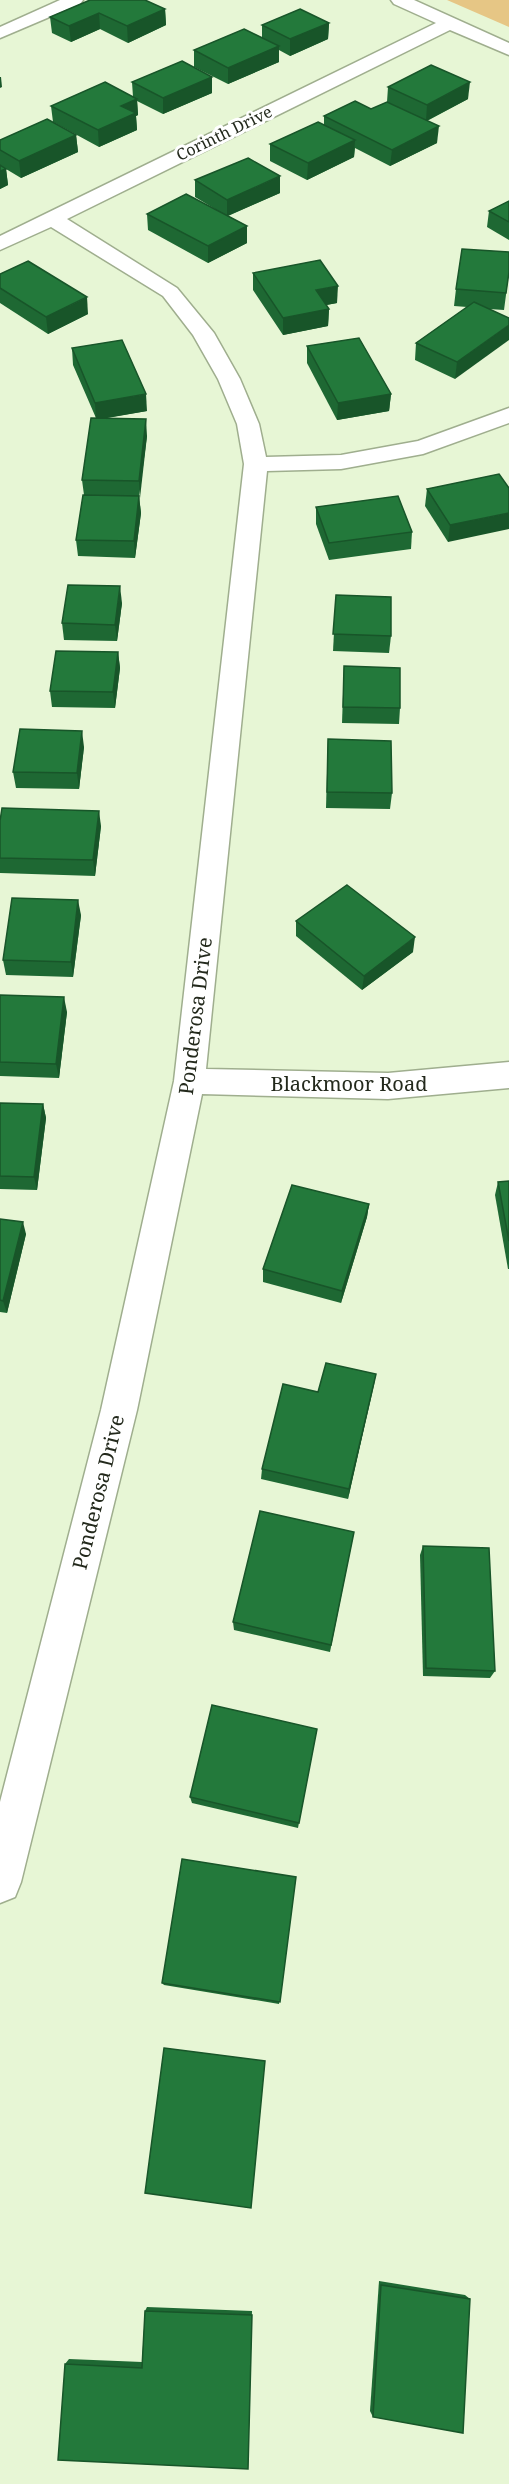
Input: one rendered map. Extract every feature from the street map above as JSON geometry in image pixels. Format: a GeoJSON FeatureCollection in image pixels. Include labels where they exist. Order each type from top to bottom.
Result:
{"type":"FeatureCollection","features":[{"type":"Feature","properties":{"kind":"street"},"geometry":{"type":"LineString","coordinates":[[0,33],[74,0]]}},
{"type":"Feature","properties":{"kind":"street"},"geometry":{"type":"LineString","coordinates":[[400,0],[509,50]]}},
{"type":"Feature","properties":{"kind":"street","name":"Corinth Drive"},"geometry":{"type":"LineString","coordinates":[[0,244],[450,23]]}},
{"type":"Feature","properties":{"kind":"street","name":"Ponderosa Drive"},"geometry":{"type":"LineString","coordinates":[[0,1882],[119,1410],[189,1082],[256,464],[248,424],[230,379],[203,333],[170,292],[53,219]]}},
{"type":"Feature","properties":{"kind":"street"},"geometry":{"type":"LineString","coordinates":[[256,464],[341,462],[423,447],[509,415]]}},
{"type":"Feature","properties":{"kind":"street","name":"Blackmoor Road"},"geometry":{"type":"LineString","coordinates":[[189,1082],[388,1086],[509,1075]]}},
{"type":"Feature","properties":{"kind":"shaded area"},"geometry":{"type":"Polygon","coordinates":[[[447,0],[509,0],[509,27],[447,0]]]}},
{"type":"Feature","properties":{"kind":"building"},"geometry":{"type":"Polygon","coordinates":[[[90,0],[145,0],[165,9],[127,26],[99,13],[69,26],[50,17],[90,0]]]}},
{"type":"Feature","properties":{"kind":"building"},"geometry":{"type":"Polygon","coordinates":[[[300,9],[329,23],[290,39],[262,25],[300,9]]]}},
{"type":"Feature","properties":{"kind":"building"},"geometry":{"type":"Polygon","coordinates":[[[244,29],[279,46],[228,68],[194,50],[244,29]]]}},
{"type":"Feature","properties":{"kind":"building"},"geometry":{"type":"Polygon","coordinates":[[[182,61],[212,77],[163,98],[132,82],[182,61]]]}},
{"type":"Feature","properties":{"kind":"building"},"geometry":{"type":"Polygon","coordinates":[[[431,65],[470,82],[427,105],[388,87],[431,65]]]}},
{"type":"Feature","properties":{"kind":"building"},"geometry":{"type":"Polygon","coordinates":[[[105,82],[137,99],[121,106],[136,113],[98,130],[51,106],[105,82]]]}},
{"type":"Feature","properties":{"kind":"building"},"geometry":{"type":"Polygon","coordinates":[[[355,101],[371,109],[387,102],[439,126],[392,150],[324,116],[355,101]]]}},
{"type":"Feature","properties":{"kind":"building"},"geometry":{"type":"Polygon","coordinates":[[[47,119],[76,135],[19,161],[0,150],[0,140],[47,119]]]}},
{"type":"Feature","properties":{"kind":"building"},"geometry":{"type":"Polygon","coordinates":[[[318,122],[355,140],[308,163],[270,144],[318,122]]]}},
{"type":"Feature","properties":{"kind":"building"},"geometry":{"type":"Polygon","coordinates":[[[248,158],[280,176],[227,200],[195,180],[248,158]]]}},
{"type":"Feature","properties":{"kind":"building"},"geometry":{"type":"Polygon","coordinates":[[[186,194],[247,226],[208,246],[147,214],[186,194]]]}},
{"type":"Feature","properties":{"kind":"building"},"geometry":{"type":"Polygon","coordinates":[[[509,201],[509,222],[489,211],[509,201]]]}},
{"type":"Feature","properties":{"kind":"building"},"geometry":{"type":"Polygon","coordinates":[[[462,249],[509,252],[506,293],[456,289],[462,249]]]}},
{"type":"Feature","properties":{"kind":"building"},"geometry":{"type":"Polygon","coordinates":[[[320,260],[338,286],[316,290],[329,309],[283,318],[253,273],[320,260]]]}},
{"type":"Feature","properties":{"kind":"building"},"geometry":{"type":"Polygon","coordinates":[[[28,261],[87,297],[46,317],[0,288],[0,274],[28,261]]]}},
{"type":"Feature","properties":{"kind":"building"},"geometry":{"type":"Polygon","coordinates":[[[474,302],[509,318],[509,325],[457,362],[416,343],[474,302]]]}},
{"type":"Feature","properties":{"kind":"building"},"geometry":{"type":"Polygon","coordinates":[[[359,338],[391,394],[338,403],[307,346],[359,338]]]}},
{"type":"Feature","properties":{"kind":"building"},"geometry":{"type":"Polygon","coordinates":[[[122,340],[146,394],[95,403],[72,348],[122,340]]]}},
{"type":"Feature","properties":{"kind":"building"},"geometry":{"type":"Polygon","coordinates":[[[91,418],[146,419],[139,481],[82,480],[91,418]]]}},
{"type":"Feature","properties":{"kind":"building"},"geometry":{"type":"Polygon","coordinates":[[[499,474],[509,488],[509,513],[450,525],[427,489],[499,474]]]}},
{"type":"Feature","properties":{"kind":"building"},"geometry":{"type":"Polygon","coordinates":[[[83,495],[139,496],[134,541],[76,540],[83,495]]]}},
{"type":"Feature","properties":{"kind":"building"},"geometry":{"type":"Polygon","coordinates":[[[398,496],[412,532],[329,543],[316,507],[398,496]]]}},
{"type":"Feature","properties":{"kind":"building"},"geometry":{"type":"Polygon","coordinates":[[[68,585],[120,586],[115,625],[62,623],[68,585]]]}},
{"type":"Feature","properties":{"kind":"building"},"geometry":{"type":"Polygon","coordinates":[[[336,595],[391,597],[391,636],[333,634],[336,595]]]}},
{"type":"Feature","properties":{"kind":"building"},"geometry":{"type":"Polygon","coordinates":[[[56,651],[118,652],[113,692],[50,691],[56,651]]]}},
{"type":"Feature","properties":{"kind":"building"},"geometry":{"type":"Polygon","coordinates":[[[344,666],[400,668],[400,708],[343,707],[344,666]]]}},
{"type":"Feature","properties":{"kind":"building"},"geometry":{"type":"Polygon","coordinates":[[[20,729],[82,731],[77,773],[13,772],[20,729]]]}},
{"type":"Feature","properties":{"kind":"building"},"geometry":{"type":"Polygon","coordinates":[[[328,739],[391,741],[392,793],[327,792],[328,739]]]}},
{"type":"Feature","properties":{"kind":"building"},"geometry":{"type":"Polygon","coordinates":[[[2,808],[99,811],[93,860],[0,858],[2,808]]]}},
{"type":"Feature","properties":{"kind":"building"},"geometry":{"type":"Polygon","coordinates":[[[347,885],[415,937],[364,976],[296,921],[347,885]]]}},
{"type":"Feature","properties":{"kind":"building"},"geometry":{"type":"Polygon","coordinates":[[[12,898],[78,900],[71,962],[3,960],[12,898]]]}},
{"type":"Feature","properties":{"kind":"building"},"geometry":{"type":"Polygon","coordinates":[[[0,995],[64,997],[56,1064],[0,1062],[0,995]]]}},
{"type":"Feature","properties":{"kind":"building"},"geometry":{"type":"Polygon","coordinates":[[[0,1103],[43,1104],[34,1177],[0,1176],[0,1103]]]}},
{"type":"Feature","properties":{"kind":"building"},"geometry":{"type":"Polygon","coordinates":[[[509,1181],[509,1241],[498,1182],[509,1181]]]}},
{"type":"Feature","properties":{"kind":"building"},"geometry":{"type":"Polygon","coordinates":[[[292,1185],[369,1204],[342,1291],[263,1269],[292,1185]]]}},
{"type":"Feature","properties":{"kind":"building"},"geometry":{"type":"Polygon","coordinates":[[[0,1219],[23,1222],[3,1301],[0,1300],[0,1219]]]}},
{"type":"Feature","properties":{"kind":"building"},"geometry":{"type":"Polygon","coordinates":[[[326,1363],[376,1374],[349,1489],[262,1469],[283,1384],[318,1392],[326,1363]]]}},
{"type":"Feature","properties":{"kind":"building"},"geometry":{"type":"Polygon","coordinates":[[[260,1511],[354,1532],[331,1645],[233,1622],[260,1511]]]}},
{"type":"Feature","properties":{"kind":"building"},"geometry":{"type":"Polygon","coordinates":[[[423,1546],[489,1548],[495,1671],[426,1668],[423,1546]]]}},
{"type":"Feature","properties":{"kind":"building"},"geometry":{"type":"Polygon","coordinates":[[[212,1705],[317,1729],[299,1823],[190,1797],[212,1705]]]}},
{"type":"Feature","properties":{"kind":"building"},"geometry":{"type":"Polygon","coordinates":[[[182,1859],[296,1877],[280,2002],[162,1983],[182,1859]]]}},
{"type":"Feature","properties":{"kind":"building"},"geometry":{"type":"Polygon","coordinates":[[[164,2048],[265,2061],[251,2208],[145,2193],[164,2048]]]}},
{"type":"Feature","properties":{"kind":"building"},"geometry":{"type":"Polygon","coordinates":[[[381,2285],[470,2299],[463,2433],[373,2417],[381,2285]]]}},
{"type":"Feature","properties":{"kind":"building"},"geometry":{"type":"Polygon","coordinates":[[[145,2311],[252,2315],[248,2469],[58,2460],[65,2364],[142,2368],[145,2311]]]}}]}
